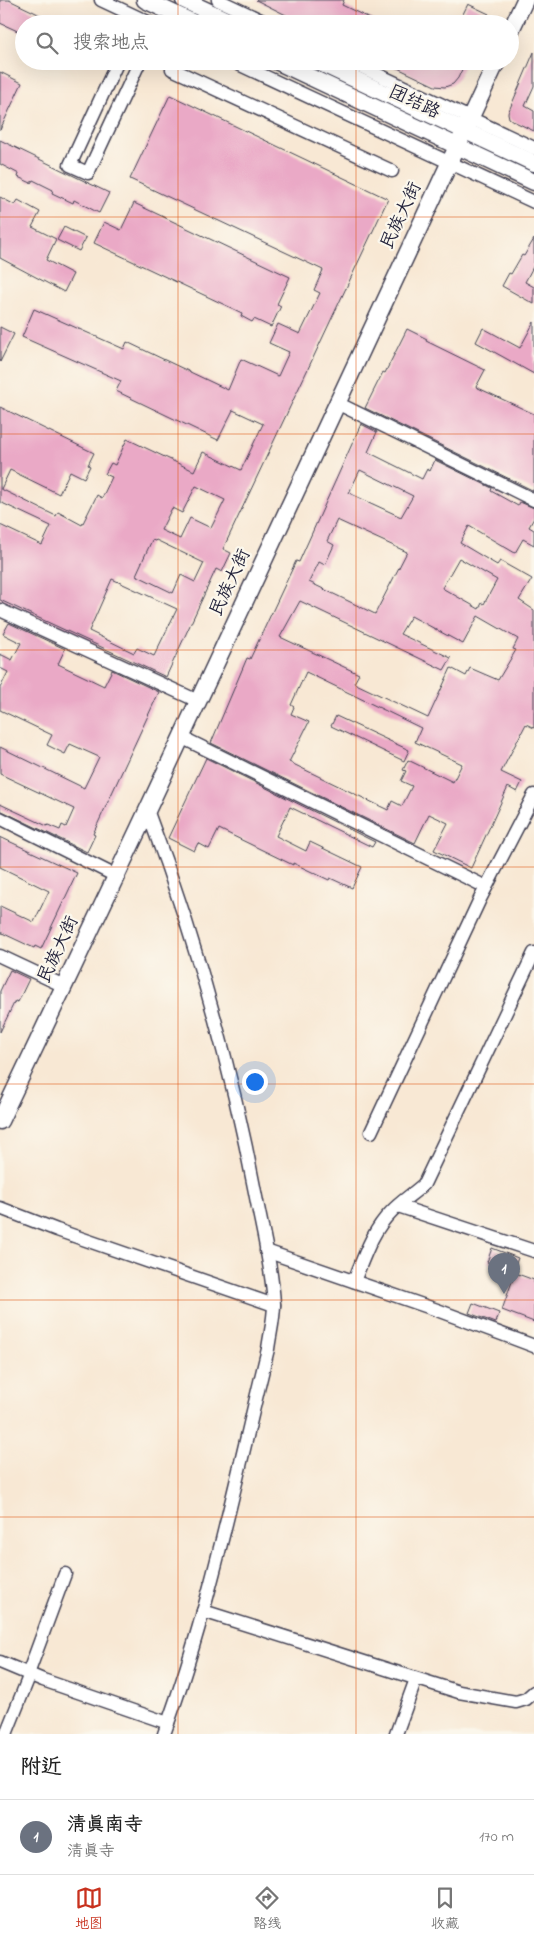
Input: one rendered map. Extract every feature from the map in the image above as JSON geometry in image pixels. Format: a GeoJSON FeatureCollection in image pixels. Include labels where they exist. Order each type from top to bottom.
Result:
{"type":"FeatureCollection","features":[{"type":"Feature","properties":{"kind":"main road"},"geometry":{"type":"LineString","coordinates":[[145,0],[177,15]]}},
{"type":"Feature","properties":{"kind":"main road"},"geometry":{"type":"LineString","coordinates":[[184,0],[216,15]]}},
{"type":"Feature","properties":{"kind":"main road"},"geometry":{"type":"LineString","coordinates":[[518,15],[525,0]]}},
{"type":"Feature","properties":{"kind":"main road","name":"团结路"},"geometry":{"type":"LineString","coordinates":[[295,70],[534,182]]}},
{"type":"Feature","properties":{"kind":"main road","name":"团结路"},"geometry":{"type":"LineString","coordinates":[[338,70],[467,124],[534,163]]}},
{"type":"Feature","properties":{"kind":"main road","name":"民族大街"},"geometry":{"type":"LineString","coordinates":[[0,1121],[492,70]]}},
{"type":"Feature","properties":{"kind":"street"},"geometry":{"type":"LineString","coordinates":[[101,0],[127,15]]}},
{"type":"Feature","properties":{"kind":"street"},"geometry":{"type":"LineString","coordinates":[[218,0],[250,15]]}},
{"type":"Feature","properties":{"kind":"street"},"geometry":{"type":"LineString","coordinates":[[161,15],[164,9]]}},
{"type":"Feature","properties":{"kind":"street"},"geometry":{"type":"LineString","coordinates":[[114,70],[70,165],[88,173],[136,70]]}},
{"type":"Feature","properties":{"kind":"street"},"geometry":{"type":"LineString","coordinates":[[174,70],[392,172]]}},
{"type":"Feature","properties":{"kind":"street"},"geometry":{"type":"LineString","coordinates":[[251,70],[534,202]]}},
{"type":"Feature","properties":{"kind":"street"},"geometry":{"type":"LineString","coordinates":[[366,70],[467,124],[534,148]]}},
{"type":"Feature","properties":{"kind":"street"},"geometry":{"type":"LineString","coordinates":[[337,403],[534,500]]}},
{"type":"Feature","properties":{"kind":"street"},"geometry":{"type":"LineString","coordinates":[[0,610],[198,701]]}},
{"type":"Feature","properties":{"kind":"street"},"geometry":{"type":"LineString","coordinates":[[181,737],[486,887]]}},
{"type":"Feature","properties":{"kind":"street"},"geometry":{"type":"LineString","coordinates":[[371,1132],[486,887],[534,795]]}},
{"type":"Feature","properties":{"kind":"street"},"geometry":{"type":"LineString","coordinates":[[0,1662],[166,1729],[203,1611],[268,1349],[274,1305],[242,1122],[230,1070],[171,874],[147,810]]}},
{"type":"Feature","properties":{"kind":"street"},"geometry":{"type":"LineString","coordinates":[[0,818],[116,876]]}},
{"type":"Feature","properties":{"kind":"street"},"geometry":{"type":"LineString","coordinates":[[354,1281],[367,1247],[379,1227],[391,1211],[424,1184],[534,952]]}},
{"type":"Feature","properties":{"kind":"street"},"geometry":{"type":"LineString","coordinates":[[0,956],[64,986]]}},
{"type":"Feature","properties":{"kind":"street"},"geometry":{"type":"LineString","coordinates":[[398,1206],[534,1251]]}},
{"type":"Feature","properties":{"kind":"street"},"geometry":{"type":"LineString","coordinates":[[0,1208],[57,1230],[274,1305]]}},
{"type":"Feature","properties":{"kind":"street"},"geometry":{"type":"LineString","coordinates":[[266,1251],[534,1346]]}},
{"type":"Feature","properties":{"kind":"street"},"geometry":{"type":"LineString","coordinates":[[6,1734],[65,1574]]}},
{"type":"Feature","properties":{"kind":"street"},"geometry":{"type":"LineString","coordinates":[[203,1611],[459,1692],[516,1702],[526,1699],[534,1692]]}},
{"type":"Feature","properties":{"kind":"street"},"geometry":{"type":"LineString","coordinates":[[396,1734],[416,1678]]}},
{"type":"Feature","properties":{"kind":"building"},"geometry":{"type":"Polygon","coordinates":[[[0,0],[9,0],[40,15],[15,15],[15,30],[0,23],[0,0]]]}},
{"type":"Feature","properties":{"kind":"building"},"geometry":{"type":"Polygon","coordinates":[[[256,0],[344,0],[342,5],[363,15],[286,15],[256,0]]]}},
{"type":"Feature","properties":{"kind":"building"},"geometry":{"type":"Polygon","coordinates":[[[468,4],[489,14],[488,15],[462,15],[468,4]]]}},
{"type":"Feature","properties":{"kind":"building"},"geometry":{"type":"Polygon","coordinates":[[[534,52],[534,86],[525,106],[534,111],[534,131],[513,121],[509,118],[508,113],[534,52]]]}},
{"type":"Feature","properties":{"kind":"building"},"geometry":{"type":"Polygon","coordinates":[[[402,70],[462,70],[453,84],[445,87],[435,86],[402,70]]]}},
{"type":"Feature","properties":{"kind":"building"},"geometry":{"type":"Polygon","coordinates":[[[0,72],[22,83],[0,130],[0,72]]]}},
{"type":"Feature","properties":{"kind":"building"},"geometry":{"type":"Polygon","coordinates":[[[170,95],[388,199],[223,549],[231,553],[222,572],[216,569],[166,677],[0,600],[0,525],[42,545],[51,526],[0,502],[0,407],[94,453],[84,478],[70,471],[59,494],[10,470],[1,489],[56,516],[58,512],[82,525],[97,495],[102,498],[112,477],[105,474],[111,463],[115,465],[127,439],[194,471],[203,452],[241,470],[263,424],[233,410],[218,440],[116,391],[121,381],[22,337],[34,309],[124,349],[127,342],[228,390],[241,359],[278,376],[289,352],[269,343],[278,324],[300,334],[320,293],[314,290],[323,270],[130,179],[170,95]],[[196,486],[182,513],[172,508],[161,530],[180,539],[190,518],[211,528],[225,500],[196,486]],[[152,540],[136,575],[173,593],[181,575],[195,582],[204,563],[156,540],[152,540]],[[112,579],[89,631],[134,653],[137,648],[154,656],[177,609],[112,579]]]}},
{"type":"Feature","properties":{"kind":"building"},"geometry":{"type":"Polygon","coordinates":[[[0,140],[109,193],[99,213],[74,200],[73,203],[52,193],[53,190],[33,180],[31,183],[18,177],[19,174],[0,164],[0,140]]]}},
{"type":"Feature","properties":{"kind":"building"},"geometry":{"type":"Polygon","coordinates":[[[0,197],[15,205],[18,200],[40,212],[32,227],[56,239],[46,260],[73,274],[64,292],[0,258],[0,197]]]}},
{"type":"Feature","properties":{"kind":"building"},"geometry":{"type":"Polygon","coordinates":[[[134,203],[290,277],[277,304],[281,306],[271,327],[254,319],[252,322],[241,316],[242,313],[94,243],[104,222],[121,230],[134,203]]]}},
{"type":"Feature","properties":{"kind":"building"},"geometry":{"type":"Polygon","coordinates":[[[64,227],[86,238],[79,251],[57,240],[64,227]]]}},
{"type":"Feature","properties":{"kind":"building"},"geometry":{"type":"Polygon","coordinates":[[[534,239],[534,265],[525,282],[534,287],[534,304],[502,286],[509,273],[511,274],[534,239]]]}},
{"type":"Feature","properties":{"kind":"building"},"geometry":{"type":"Polygon","coordinates":[[[534,322],[534,374],[476,342],[483,328],[520,348],[534,322]]]}},
{"type":"Feature","properties":{"kind":"building"},"geometry":{"type":"Polygon","coordinates":[[[0,327],[14,334],[0,362],[0,327]]]}},
{"type":"Feature","properties":{"kind":"building"},"geometry":{"type":"Polygon","coordinates":[[[407,329],[427,339],[426,341],[485,370],[476,387],[534,414],[534,491],[365,408],[407,329]]]}},
{"type":"Feature","properties":{"kind":"building"},"geometry":{"type":"Polygon","coordinates":[[[361,424],[377,432],[368,452],[422,479],[427,469],[430,471],[435,460],[492,488],[491,491],[518,506],[520,502],[534,508],[534,518],[529,527],[534,530],[534,545],[523,539],[515,553],[469,526],[460,543],[497,565],[500,561],[532,579],[519,600],[534,610],[534,728],[526,724],[501,772],[522,782],[517,792],[508,787],[471,868],[434,850],[448,823],[429,814],[415,843],[211,743],[247,658],[250,659],[296,561],[299,562],[361,424]],[[360,470],[349,493],[401,517],[413,496],[360,470]],[[337,520],[327,541],[334,545],[325,565],[319,562],[309,582],[375,614],[407,552],[337,520]],[[459,558],[442,588],[479,609],[482,603],[484,604],[497,580],[459,558]],[[300,601],[280,637],[359,674],[354,683],[428,718],[451,668],[466,676],[470,668],[498,680],[516,650],[513,649],[518,639],[478,616],[463,644],[411,616],[400,634],[451,658],[444,670],[300,601]],[[306,672],[291,705],[294,707],[291,714],[309,722],[289,762],[388,810],[392,801],[402,806],[412,786],[401,781],[406,771],[403,770],[408,760],[453,782],[462,764],[415,742],[421,728],[306,672]]]}},
{"type":"Feature","properties":{"kind":"building"},"geometry":{"type":"Polygon","coordinates":[[[9,623],[65,649],[58,664],[104,686],[112,670],[159,692],[93,834],[95,835],[87,852],[0,810],[0,804],[60,830],[62,825],[66,827],[74,809],[0,774],[0,747],[84,788],[99,757],[70,744],[65,754],[47,745],[52,735],[0,710],[0,688],[8,672],[0,668],[0,654],[12,660],[21,643],[3,634],[9,623]]]}},
{"type":"Feature","properties":{"kind":"building"},"geometry":{"type":"Polygon","coordinates":[[[336,716],[409,750],[404,761],[331,726],[336,716]]]}},
{"type":"Feature","properties":{"kind":"building"},"geometry":{"type":"Polygon","coordinates":[[[206,758],[375,842],[372,847],[290,807],[276,836],[306,851],[310,842],[362,867],[352,888],[330,878],[329,880],[293,863],[293,865],[219,829],[209,849],[198,843],[194,851],[168,838],[206,758]]]}},
{"type":"Feature","properties":{"kind":"building"},"geometry":{"type":"Polygon","coordinates":[[[0,837],[77,873],[41,949],[35,946],[34,948],[0,932],[0,906],[34,922],[49,891],[0,867],[0,837]]]}},
{"type":"Feature","properties":{"kind":"building"},"geometry":{"type":"Polygon","coordinates":[[[10,970],[29,979],[18,1002],[15,1001],[0,1032],[0,991],[10,970]]]}},
{"type":"Feature","properties":{"kind":"building"},"geometry":{"type":"Polygon","coordinates":[[[492,1248],[518,1258],[513,1271],[487,1262],[492,1248]]]}},
{"type":"Feature","properties":{"kind":"building"},"geometry":{"type":"Polygon","coordinates":[[[515,1273],[534,1280],[534,1322],[502,1310],[515,1273]]]}},
{"type":"Feature","properties":{"kind":"building"},"geometry":{"type":"Polygon","coordinates":[[[473,1303],[499,1313],[496,1323],[469,1313],[473,1303]]]}},
{"type":"Feature","properties":{"kind":"place","name":"清真南寺"},"geometry":{"type":"Point","coordinates":[504,1294]}}]}
